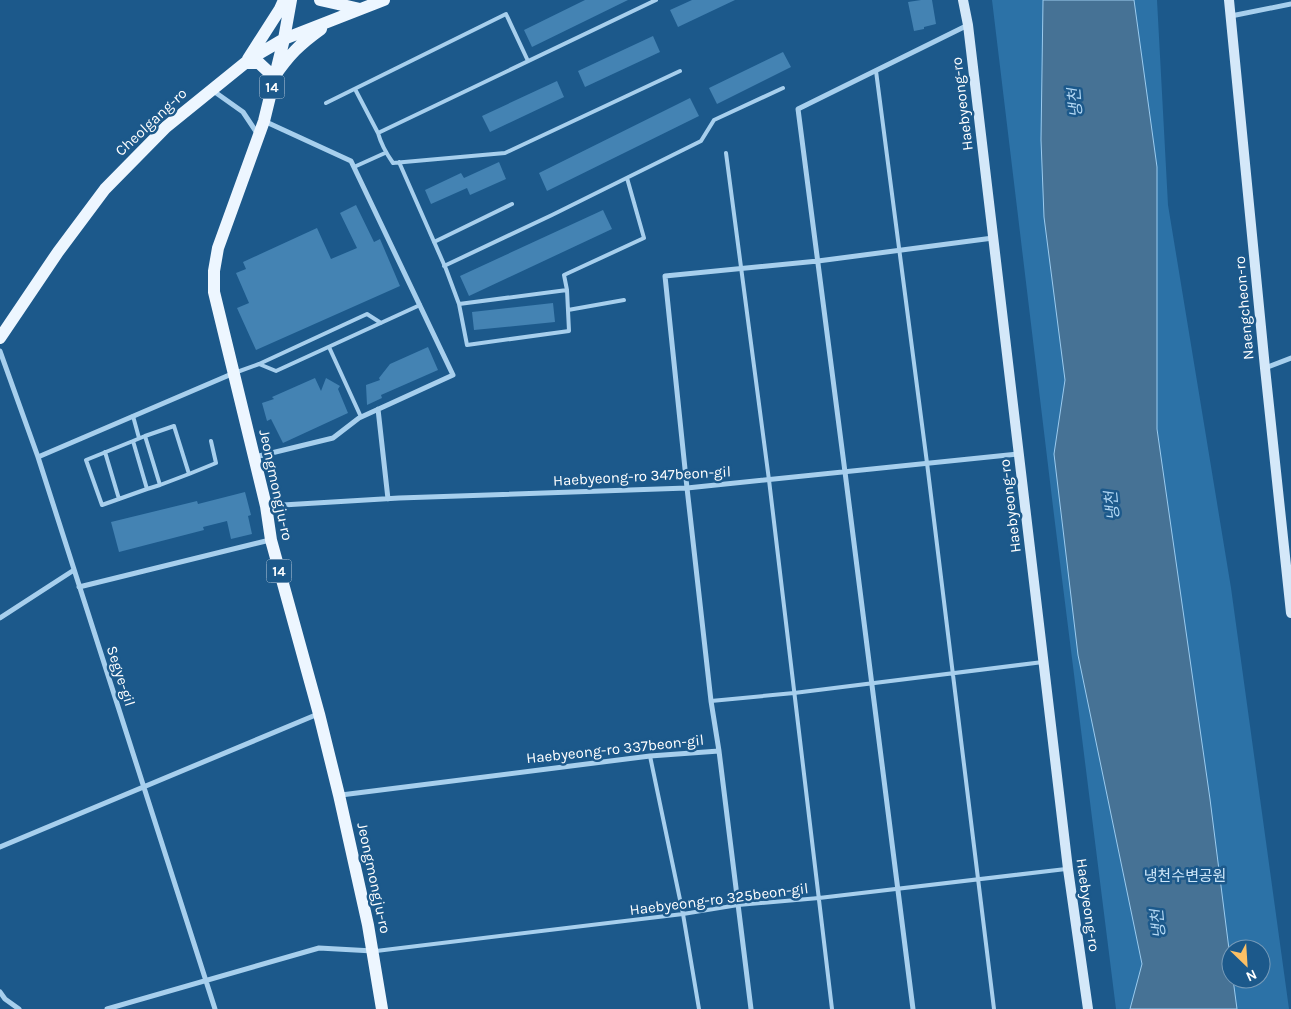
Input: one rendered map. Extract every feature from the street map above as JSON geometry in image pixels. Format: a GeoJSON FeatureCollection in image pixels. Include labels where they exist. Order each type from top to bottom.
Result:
{"type":"FeatureCollection","features":[{"type":"Feature","properties":{"kind":"main road"},"geometry":{"type":"LineString","coordinates":[[245,63],[284,0]]}},
{"type":"Feature","properties":{"kind":"main road","name":"Jeongmongju-ro"},"geometry":{"type":"LineString","coordinates":[[291,0],[284,38],[264,120],[218,248],[214,271],[214,292],[255,457],[266,506],[271,540],[339,795],[374,952],[382,1009]]}},
{"type":"Feature","properties":{"kind":"main road"},"geometry":{"type":"LineString","coordinates":[[320,0],[360,9]]}},
{"type":"Feature","properties":{"kind":"main road","name":"Cheolgang-ro"},"geometry":{"type":"LineString","coordinates":[[0,338],[58,252],[105,189],[166,126],[245,63],[284,38],[384,0]]}},
{"type":"Feature","properties":{"kind":"main road","name":"Haebyeong-ro"},"geometry":{"type":"LineString","coordinates":[[963,0],[968,26],[1068,869],[1088,1009]]}},
{"type":"Feature","properties":{"kind":"main road","name":"Naengcheon-ro"},"geometry":{"type":"LineString","coordinates":[[1229,0],[1291,613]]}},
{"type":"Feature","properties":{"kind":"main road"},"geometry":{"type":"LineString","coordinates":[[245,63],[259,63],[274,76],[298,46],[336,19]]}},
{"type":"Feature","properties":{"kind":"street"},"geometry":{"type":"LineString","coordinates":[[1231,16],[1291,4]]}},
{"type":"Feature","properties":{"kind":"street"},"geometry":{"type":"LineString","coordinates":[[913,1009],[798,110],[968,26]]}},
{"type":"Feature","properties":{"kind":"street"},"geometry":{"type":"LineString","coordinates":[[211,89],[243,112],[259,135]]}},
{"type":"Feature","properties":{"kind":"street"},"geometry":{"type":"LineString","coordinates":[[255,457],[334,438],[361,417],[453,375],[352,161],[264,120]]}},
{"type":"Feature","properties":{"kind":"street"},"geometry":{"type":"LineString","coordinates":[[741,269],[993,238]]}},
{"type":"Feature","properties":{"kind":"street","name":"Haebyeong-ro 337beon-gil"},"geometry":{"type":"LineString","coordinates":[[339,795],[650,756],[719,751],[711,701],[686,488],[664,276],[741,269]]}},
{"type":"Feature","properties":{"kind":"street","name":"Segye-gil"},"geometry":{"type":"LineString","coordinates":[[0,351],[38,457],[214,1009]]}},
{"type":"Feature","properties":{"kind":"street"},"geometry":{"type":"LineString","coordinates":[[1265,368],[1291,358]]}},
{"type":"Feature","properties":{"kind":"street"},"geometry":{"type":"LineString","coordinates":[[38,457],[234,373]]}},
{"type":"Feature","properties":{"kind":"street"},"geometry":{"type":"LineString","coordinates":[[378,409],[388,499]]}},
{"type":"Feature","properties":{"kind":"street","name":"Haebyeong-ro 347beon-gil"},"geometry":{"type":"LineString","coordinates":[[266,506],[388,499],[686,488],[1018,454]]}},
{"type":"Feature","properties":{"kind":"street"},"geometry":{"type":"LineString","coordinates":[[79,586],[271,540]]}},
{"type":"Feature","properties":{"kind":"street"},"geometry":{"type":"LineString","coordinates":[[0,618],[74,570]]}},
{"type":"Feature","properties":{"kind":"street"},"geometry":{"type":"LineString","coordinates":[[0,847],[318,714]]}},
{"type":"Feature","properties":{"kind":"street"},"geometry":{"type":"LineString","coordinates":[[719,751],[751,1009]]}},
{"type":"Feature","properties":{"kind":"street"},"geometry":{"type":"LineString","coordinates":[[107,1009],[319,948],[374,952]]}},
{"type":"Feature","properties":{"kind":"street"},"geometry":{"type":"LineString","coordinates":[[0,992],[5,1000],[19,1009]]}},
{"type":"Feature","properties":{"kind":"lane"},"geometry":{"type":"LineString","coordinates":[[378,133],[656,0]]}},
{"type":"Feature","properties":{"kind":"lane"},"geometry":{"type":"LineString","coordinates":[[326,103],[506,14],[528,61]]}},
{"type":"Feature","properties":{"kind":"lane"},"geometry":{"type":"LineString","coordinates":[[355,89],[392,163],[505,153],[680,71]]}},
{"type":"Feature","properties":{"kind":"lane"},"geometry":{"type":"LineString","coordinates":[[876,71],[928,463],[994,1009]]}},
{"type":"Feature","properties":{"kind":"lane"},"geometry":{"type":"LineString","coordinates":[[444,266],[701,141],[714,120],[783,88]]}},
{"type":"Feature","properties":{"kind":"lane"},"geometry":{"type":"LineString","coordinates":[[354,167],[386,153]]}},
{"type":"Feature","properties":{"kind":"lane"},"geometry":{"type":"LineString","coordinates":[[726,153],[769,480],[832,1009]]}},
{"type":"Feature","properties":{"kind":"lane"},"geometry":{"type":"LineString","coordinates":[[399,162],[459,304],[467,344],[569,331],[567,290],[564,275],[644,238],[627,178]]}},
{"type":"Feature","properties":{"kind":"lane"},"geometry":{"type":"LineString","coordinates":[[434,242],[512,204]]}},
{"type":"Feature","properties":{"kind":"lane"},"geometry":{"type":"LineString","coordinates":[[459,304],[567,290]]}},
{"type":"Feature","properties":{"kind":"lane"},"geometry":{"type":"LineString","coordinates":[[568,310],[624,300]]}},
{"type":"Feature","properties":{"kind":"lane"},"geometry":{"type":"LineString","coordinates":[[259,364],[276,371],[420,305]]}},
{"type":"Feature","properties":{"kind":"lane"},"geometry":{"type":"LineString","coordinates":[[234,373],[259,364],[367,314],[381,323]]}},
{"type":"Feature","properties":{"kind":"lane"},"geometry":{"type":"LineString","coordinates":[[329,347],[361,417]]}},
{"type":"Feature","properties":{"kind":"lane"},"geometry":{"type":"LineString","coordinates":[[133,416],[139,438]]}},
{"type":"Feature","properties":{"kind":"lane"},"geometry":{"type":"LineString","coordinates":[[189,474],[174,426],[86,460],[102,505],[160,485],[189,474],[216,463],[211,441]]}},
{"type":"Feature","properties":{"kind":"lane"},"geometry":{"type":"LineString","coordinates":[[146,436],[160,485]]}},
{"type":"Feature","properties":{"kind":"lane"},"geometry":{"type":"LineString","coordinates":[[133,441],[147,489]]}},
{"type":"Feature","properties":{"kind":"lane"},"geometry":{"type":"LineString","coordinates":[[105,452],[119,499]]}},
{"type":"Feature","properties":{"kind":"lane"},"geometry":{"type":"LineString","coordinates":[[711,701],[794,693],[1043,662]]}},
{"type":"Feature","properties":{"kind":"lane"},"geometry":{"type":"LineString","coordinates":[[650,756],[683,914],[699,1009]]}},
{"type":"Feature","properties":{"kind":"lane","name":"Haebyeong-ro 325beon-gil"},"geometry":{"type":"LineString","coordinates":[[374,952],[683,914],[738,905],[818,898],[1068,869]]}},
{"type":"Feature","properties":{"kind":"green space","name":"냉천수변공원"},"geometry":{"type":"Polygon","coordinates":[[[992,0],[1157,0],[1168,205],[1231,588],[1289,1009],[1116,1009],[992,0]]]}},
{"type":"Feature","properties":{"kind":"water","name":"냉천수변공원"},"geometry":{"type":"Polygon","coordinates":[[[1043,0],[1134,0],[1157,167],[1157,429],[1210,799],[1228,939],[1221,939],[1221,989],[1234,989],[1237,1009],[1130,1009],[1142,964],[1078,655],[1054,454],[1065,380],[1044,217],[1041,140],[1043,0]]]}},
{"type":"Feature","properties":{"kind":"building"},"geometry":{"type":"Polygon","coordinates":[[[585,0],[628,0],[532,47],[524,30],[585,0]]]}},
{"type":"Feature","properties":{"kind":"building"},"geometry":{"type":"Polygon","coordinates":[[[692,0],[735,0],[678,27],[670,10],[692,0]]]}},
{"type":"Feature","properties":{"kind":"building"},"geometry":{"type":"Polygon","coordinates":[[[932,0],[936,24],[914,31],[908,2],[932,0]]]}},
{"type":"Feature","properties":{"kind":"building"},"geometry":{"type":"Polygon","coordinates":[[[653,36],[660,52],[585,87],[578,71],[653,36]]]}},
{"type":"Feature","properties":{"kind":"building"},"geometry":{"type":"Polygon","coordinates":[[[783,52],[791,67],[717,104],[709,88],[783,52]]]}},
{"type":"Feature","properties":{"kind":"building"},"geometry":{"type":"Polygon","coordinates":[[[557,81],[564,97],[490,132],[482,116],[557,81]]]}},
{"type":"Feature","properties":{"kind":"building"},"geometry":{"type":"Polygon","coordinates":[[[690,98],[699,116],[547,191],[539,173],[690,98]]]}},
{"type":"Feature","properties":{"kind":"building"},"geometry":{"type":"Polygon","coordinates":[[[499,162],[506,179],[470,195],[467,188],[431,204],[425,190],[461,173],[464,178],[499,162]]]}},
{"type":"Feature","properties":{"kind":"building"},"geometry":{"type":"Polygon","coordinates":[[[356,205],[374,242],[380,239],[400,286],[256,350],[237,308],[249,303],[236,273],[246,269],[243,262],[317,228],[331,259],[357,248],[340,213],[356,205]]]}},
{"type":"Feature","properties":{"kind":"building"},"geometry":{"type":"Polygon","coordinates":[[[603,210],[612,229],[469,296],[460,276],[603,210]]]}},
{"type":"Feature","properties":{"kind":"building"},"geometry":{"type":"Polygon","coordinates":[[[553,303],[555,322],[474,330],[472,312],[553,303]]]}},
{"type":"Feature","properties":{"kind":"building"},"geometry":{"type":"Polygon","coordinates":[[[428,347],[438,370],[381,395],[382,398],[367,405],[366,385],[380,380],[379,378],[390,364],[428,347]]]}},
{"type":"Feature","properties":{"kind":"building"},"geometry":{"type":"Polygon","coordinates":[[[315,378],[321,391],[326,378],[340,386],[338,389],[348,413],[283,443],[271,419],[267,421],[262,403],[274,399],[272,397],[315,378]]]}},
{"type":"Feature","properties":{"kind":"building"},"geometry":{"type":"Polygon","coordinates":[[[245,492],[251,515],[248,516],[252,534],[231,539],[227,521],[203,527],[204,530],[119,552],[111,522],[197,501],[198,504],[245,492]]]}},
{"type":"Feature","properties":{"kind":"water label","name":"냉천"},"geometry":{"type":"Point","coordinates":[1075,103]}},
{"type":"Feature","properties":{"kind":"water label","name":"냉천"},"geometry":{"type":"Point","coordinates":[1112,506]}},
{"type":"Feature","properties":{"kind":"water label","name":"냉천"},"geometry":{"type":"Point","coordinates":[1158,924]}}]}
